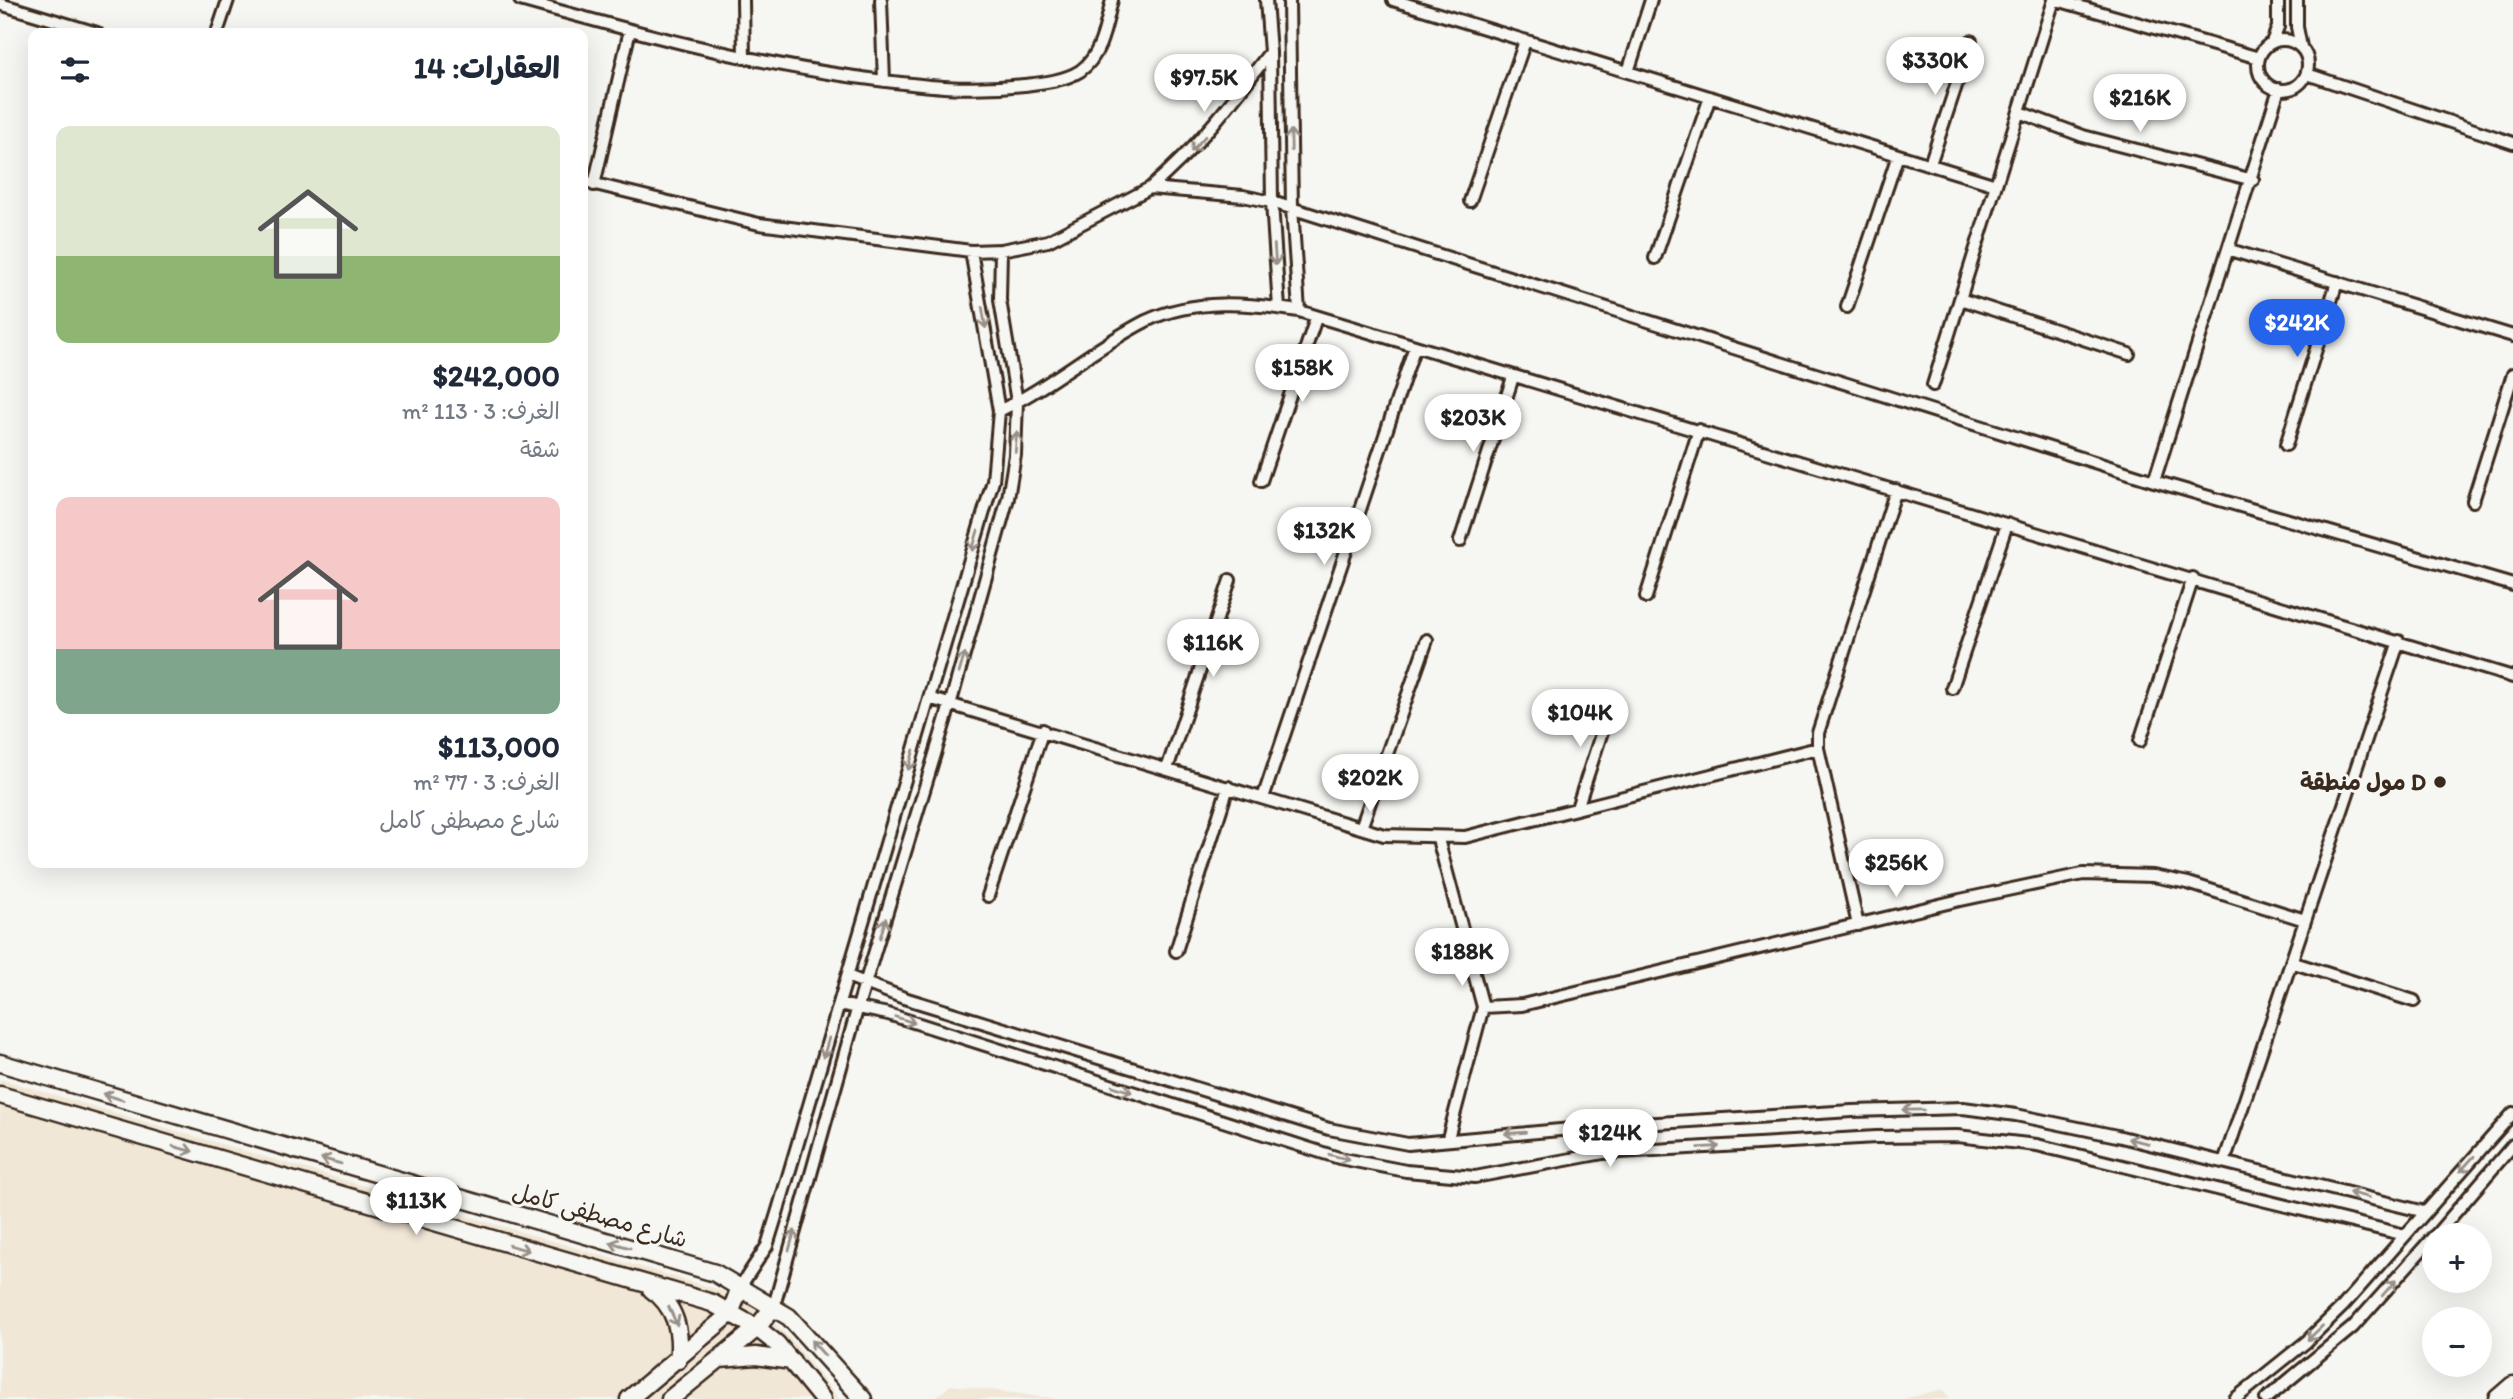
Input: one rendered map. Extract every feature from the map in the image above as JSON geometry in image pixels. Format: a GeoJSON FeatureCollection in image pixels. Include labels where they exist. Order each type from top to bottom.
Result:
{"type":"FeatureCollection","features":[{"type":"Feature","properties":{"kind":"main road"},"geometry":{"type":"LineString","coordinates":[[2498,1399],[2513,1386]]}},
{"type":"Feature","properties":{"kind":"street"},"geometry":{"type":"LineString","coordinates":[[219,28],[228,0]]}},
{"type":"Feature","properties":{"kind":"street"},"geometry":{"type":"LineString","coordinates":[[520,0],[542,3],[631,30],[744,58],[956,90],[1046,83],[1080,70],[1092,59],[1104,32],[1112,0]]}},
{"type":"Feature","properties":{"kind":"street"},"geometry":{"type":"LineString","coordinates":[[743,0],[744,58]]}},
{"type":"Feature","properties":{"kind":"street"},"geometry":{"type":"LineString","coordinates":[[881,0],[884,81]]}},
{"type":"Feature","properties":{"kind":"street"},"geometry":{"type":"LineString","coordinates":[[1266,0],[1270,52],[1272,202],[1279,308]]}},
{"type":"Feature","properties":{"kind":"street"},"geometry":{"type":"LineString","coordinates":[[1289,0],[1292,208],[1299,311]]}},
{"type":"Feature","properties":{"kind":"street"},"geometry":{"type":"LineString","coordinates":[[1393,0],[1996,185]]}},
{"type":"Feature","properties":{"kind":"street"},"geometry":{"type":"LineString","coordinates":[[1628,72],[1651,0]]}},
{"type":"Feature","properties":{"kind":"street"},"geometry":{"type":"LineString","coordinates":[[1933,385],[2055,0],[2259,58]]}},
{"type":"Feature","properties":{"kind":"street"},"geometry":{"type":"LineString","coordinates":[[2278,0],[2278,27],[2272,42],[2259,58],[2262,78],[2279,89],[2300,83],[2306,74],[2307,55],[2301,47],[2297,27],[2297,0]]}},
{"type":"Feature","properties":{"kind":"street"},"geometry":{"type":"LineString","coordinates":[[8,4],[82,28]]}},
{"type":"Feature","properties":{"kind":"street"},"geometry":{"type":"LineString","coordinates":[[631,30],[588,183],[759,224],[971,251],[1001,250],[1048,241],[1150,188],[1184,159],[1217,123],[1270,52]]}},
{"type":"Feature","properties":{"kind":"street"},"geometry":{"type":"LineString","coordinates":[[2272,42],[2282,39],[2301,47]]}},
{"type":"Feature","properties":{"kind":"street"},"geometry":{"type":"LineString","coordinates":[[1470,201],[1525,41]]}},
{"type":"Feature","properties":{"kind":"street"},"geometry":{"type":"LineString","coordinates":[[1930,164],[1971,41]]}},
{"type":"Feature","properties":{"kind":"street"},"geometry":{"type":"LineString","coordinates":[[2306,74],[2513,143]]}},
{"type":"Feature","properties":{"kind":"street"},"geometry":{"type":"LineString","coordinates":[[2154,481],[2253,180],[2279,89]]}},
{"type":"Feature","properties":{"kind":"street"},"geometry":{"type":"LineString","coordinates":[[1655,258],[1710,97]]}},
{"type":"Feature","properties":{"kind":"street"},"geometry":{"type":"LineString","coordinates":[[2020,112],[2083,136],[2253,180]]}},
{"type":"Feature","properties":{"kind":"street"},"geometry":{"type":"LineString","coordinates":[[1847,307],[1898,155]]}},
{"type":"Feature","properties":{"kind":"street"},"geometry":{"type":"LineString","coordinates":[[1150,188],[1243,196],[1272,202],[2154,481],[2513,585]]}},
{"type":"Feature","properties":{"kind":"street"},"geometry":{"type":"LineString","coordinates":[[670,1399],[757,1328],[774,1306],[857,1010],[950,705],[1008,498],[1015,455],[1017,402],[999,287],[1001,250]]}},
{"type":"Feature","properties":{"kind":"street"},"geometry":{"type":"LineString","coordinates":[[2230,250],[2513,336]]}},
{"type":"Feature","properties":{"kind":"street"},"geometry":{"type":"LineString","coordinates":[[629,1399],[730,1314],[740,1287],[767,1245],[779,1207],[993,481],[999,411],[971,251]]}},
{"type":"Feature","properties":{"kind":"street"},"geometry":{"type":"LineString","coordinates":[[2286,445],[2337,282]]}},
{"type":"Feature","properties":{"kind":"street"},"geometry":{"type":"LineString","coordinates":[[1960,299],[2129,354]]}},
{"type":"Feature","properties":{"kind":"street"},"geometry":{"type":"LineString","coordinates":[[999,411],[1147,321],[1181,309],[1253,303],[1299,311],[1315,318],[2193,578],[2513,677]]}},
{"type":"Feature","properties":{"kind":"street"},"geometry":{"type":"LineString","coordinates":[[1261,481],[1315,318]]}},
{"type":"Feature","properties":{"kind":"street"},"geometry":{"type":"LineString","coordinates":[[1263,798],[1415,346]]}},
{"type":"Feature","properties":{"kind":"street"},"geometry":{"type":"LineString","coordinates":[[2473,501],[2513,374]]}},
{"type":"Feature","properties":{"kind":"street"},"geometry":{"type":"LineString","coordinates":[[1460,541],[1513,377]]}},
{"type":"Feature","properties":{"kind":"street"},"geometry":{"type":"LineString","coordinates":[[1646,597],[1699,430]]}},
{"type":"Feature","properties":{"kind":"street"},"geometry":{"type":"LineString","coordinates":[[1858,925],[1818,748],[1821,719],[1896,490]]}},
{"type":"Feature","properties":{"kind":"street"},"geometry":{"type":"LineString","coordinates":[[1952,688],[2007,523]]}},
{"type":"Feature","properties":{"kind":"street"},"geometry":{"type":"LineString","coordinates":[[2140,741],[2193,578]]}},
{"type":"Feature","properties":{"kind":"street"},"geometry":{"type":"LineString","coordinates":[[1167,769],[1230,580]]}},
{"type":"Feature","properties":{"kind":"street"},"geometry":{"type":"LineString","coordinates":[[1362,828],[1427,640]]}},
{"type":"Feature","properties":{"kind":"street"},"geometry":{"type":"LineString","coordinates":[[2224,1162],[2399,641]]}},
{"type":"Feature","properties":{"kind":"street"},"geometry":{"type":"LineString","coordinates":[[929,698],[1384,835],[1438,839],[1465,837],[1818,748]]}},
{"type":"Feature","properties":{"kind":"street"},"geometry":{"type":"LineString","coordinates":[[1577,808],[1612,701]]}},
{"type":"Feature","properties":{"kind":"street"},"geometry":{"type":"LineString","coordinates":[[988,896],[1042,730]]}},
{"type":"Feature","properties":{"kind":"street"},"geometry":{"type":"LineString","coordinates":[[1176,951],[1228,787]]}},
{"type":"Feature","properties":{"kind":"street"},"geometry":{"type":"LineString","coordinates":[[1438,839],[1483,1007],[1448,1138]]}},
{"type":"Feature","properties":{"kind":"street"},"geometry":{"type":"LineString","coordinates":[[1483,1007],[1522,1005],[2048,879],[2118,873],[2188,883],[2305,920]]}},
{"type":"Feature","properties":{"kind":"street"},"geometry":{"type":"LineString","coordinates":[[2291,962],[2414,1001]]}},
{"type":"Feature","properties":{"kind":"street"},"geometry":{"type":"LineString","coordinates":[[847,976],[904,998],[1329,1129],[1408,1144],[1448,1138],[1852,1111],[1963,1108],[2068,1125],[2425,1212]]}},
{"type":"Feature","properties":{"kind":"street"},"geometry":{"type":"LineString","coordinates":[[839,1004],[857,1010],[888,1014],[1339,1158],[1406,1171],[1475,1177],[1603,1153],[1876,1137],[1957,1136],[2037,1145],[2405,1235]]}},
{"type":"Feature","properties":{"kind":"street","name":"شارع مصطفى كامل"},"geometry":{"type":"LineString","coordinates":[[0,1063],[715,1273],[774,1306],[796,1324],[863,1399]]}},
{"type":"Feature","properties":{"kind":"street"},"geometry":{"type":"LineString","coordinates":[[0,1095],[712,1303],[757,1328],[792,1361],[822,1399]]}},
{"type":"Feature","properties":{"kind":"street"},"geometry":{"type":"LineString","coordinates":[[2235,1399],[2306,1342],[2343,1306],[2513,1113]]}},
{"type":"Feature","properties":{"kind":"street"},"geometry":{"type":"LineString","coordinates":[[2446,1223],[2513,1145]]}},
{"type":"Feature","properties":{"kind":"street"},"geometry":{"type":"LineString","coordinates":[[779,1207],[799,1213]]}},
{"type":"Feature","properties":{"kind":"street"},"geometry":{"type":"LineString","coordinates":[[2266,1399],[2353,1327],[2422,1250]]}},
{"type":"Feature","properties":{"kind":"street"},"geometry":{"type":"LineString","coordinates":[[643,1284],[666,1303],[674,1316],[679,1337],[678,1360]]}},
{"type":"Feature","properties":{"kind":"street"},"geometry":{"type":"LineString","coordinates":[[720,1359],[756,1356],[792,1361]]}},
{"type":"Feature","properties":{"kind":"shaded area"},"geometry":{"type":"Polygon","coordinates":[[[0,1079],[723,1291],[762,1312],[790,1338],[839,1399],[0,1399],[0,1079]]]}},
{"type":"Feature","properties":{"kind":"shaded area"},"geometry":{"type":"Polygon","coordinates":[[[951,1385],[1058,1399],[933,1399],[951,1385]]]}},
{"type":"Feature","properties":{"kind":"shaded area"},"geometry":{"type":"Polygon","coordinates":[[[1942,1389],[1950,1399],[1904,1399],[1942,1389]]]}},
{"type":"Feature","properties":{"kind":"place","name":"مول منطقة D"},"geometry":{"type":"Point","coordinates":[2440,782]}}]}
